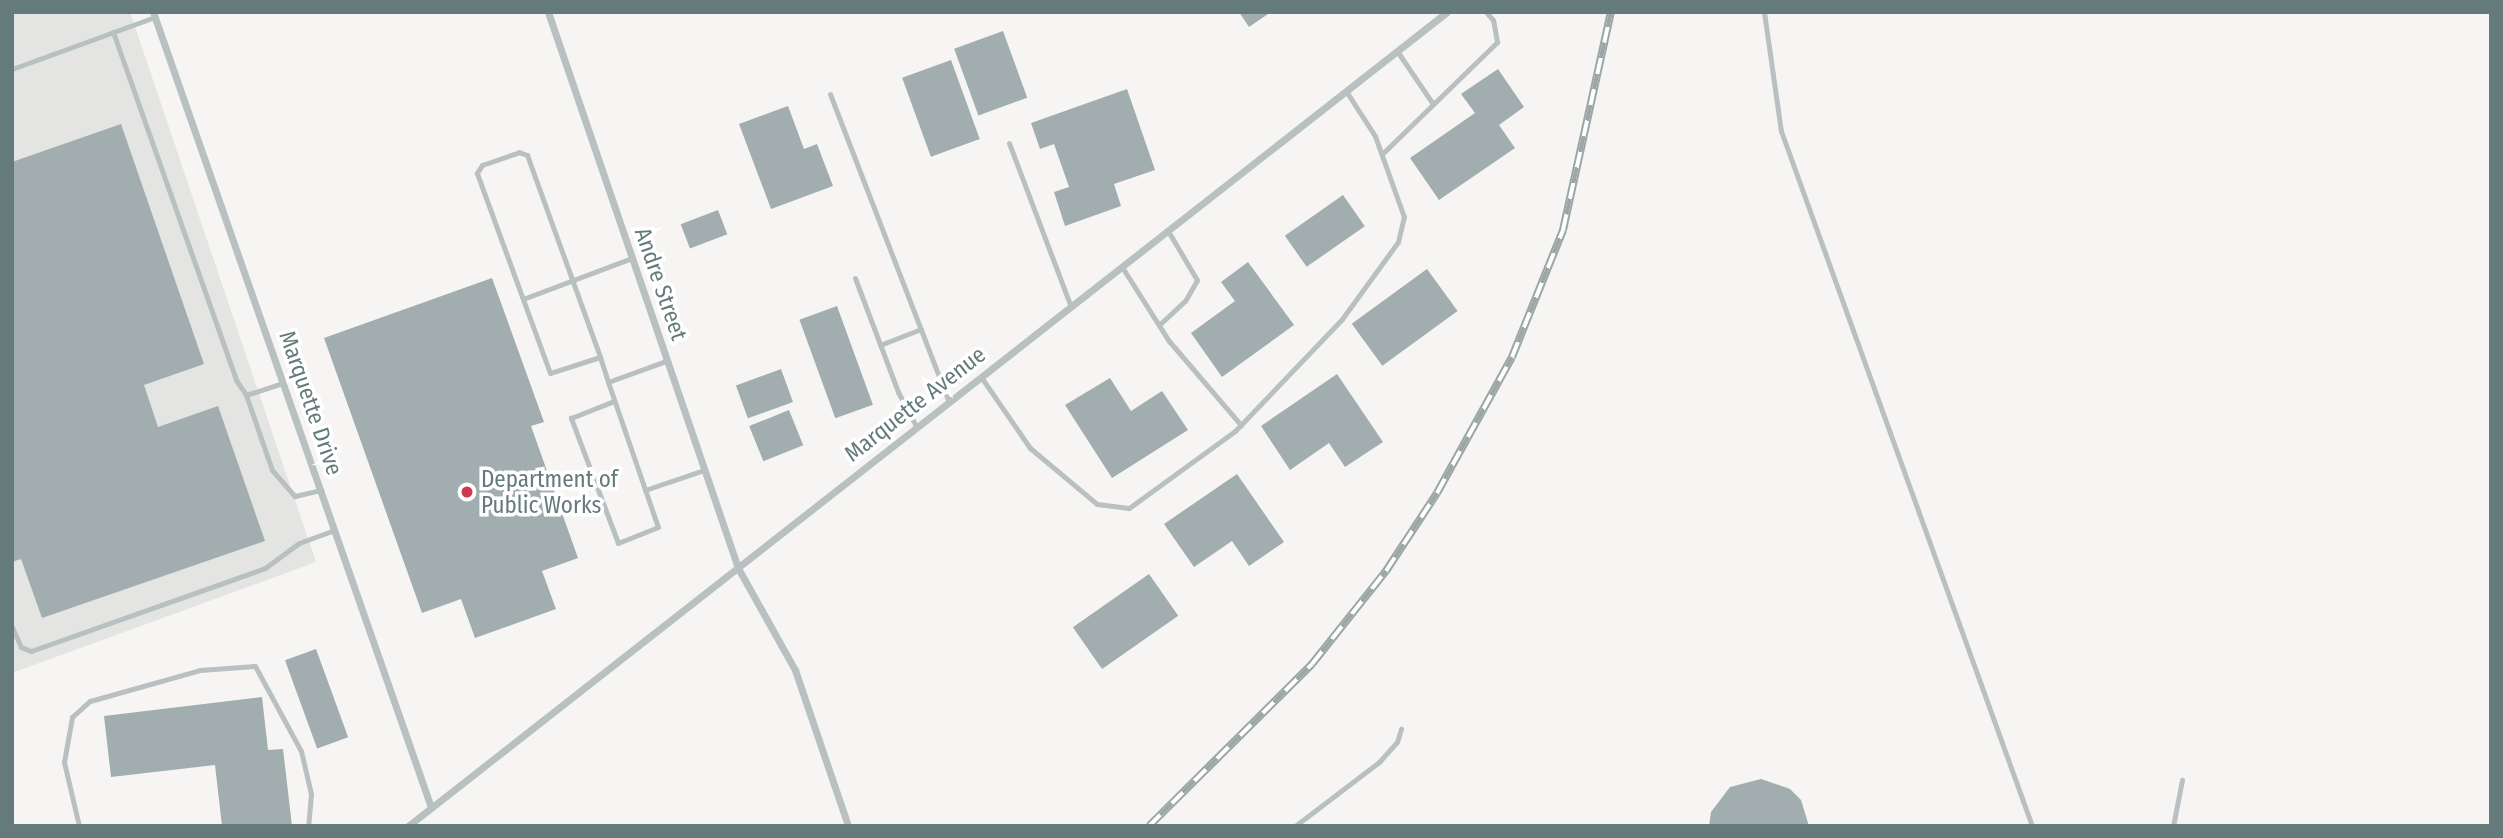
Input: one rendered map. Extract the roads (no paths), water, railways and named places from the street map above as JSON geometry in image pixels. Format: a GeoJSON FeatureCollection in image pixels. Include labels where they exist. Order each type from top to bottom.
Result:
{"type":"FeatureCollection","features":[{"type":"Feature","properties":{"kind":"street","name":"Andre Street"},"geometry":{"type":"LineString","coordinates":[[548,12],[738,568],[795,670],[848,826]]}},
{"type":"Feature","properties":{"kind":"street","name":"Marquette Avenue"},"geometry":{"type":"LineString","coordinates":[[408,826],[1447,12]]}},
{"type":"Feature","properties":{"kind":"street","name":"Marquette Drive"},"geometry":{"type":"LineString","coordinates":[[154,15],[431,807]]}},
{"type":"Feature","properties":{"kind":"lane"},"geometry":{"type":"LineString","coordinates":[[1382,155],[1497,42],[1493,20],[1486,12]]}},
{"type":"Feature","properties":{"kind":"lane"},"geometry":{"type":"LineString","coordinates":[[1763,12],[1781,131],[2032,826]]}},
{"type":"Feature","properties":{"kind":"lane"},"geometry":{"type":"LineString","coordinates":[[12,69],[154,15]]}},
{"type":"Feature","properties":{"kind":"lane"},"geometry":{"type":"LineString","coordinates":[[114,32],[236,380],[246,395],[272,470],[295,496],[321,490]]}},
{"type":"Feature","properties":{"kind":"lane"},"geometry":{"type":"LineString","coordinates":[[1397,51],[1433,104]]}},
{"type":"Feature","properties":{"kind":"lane"},"geometry":{"type":"LineString","coordinates":[[981,377],[1031,448],[1097,504],[1129,508],[1241,425],[1342,320],[1398,242],[1404,217],[1375,136],[1346,91]]}},
{"type":"Feature","properties":{"kind":"lane"},"geometry":{"type":"LineString","coordinates":[[830,94],[949,402]]}},
{"type":"Feature","properties":{"kind":"lane"},"geometry":{"type":"LineString","coordinates":[[1009,143],[1070,307]]}},
{"type":"Feature","properties":{"kind":"lane"},"geometry":{"type":"LineString","coordinates":[[600,357],[550,373],[477,173],[482,165],[519,152],[527,155],[600,357],[658,527],[618,543],[571,418],[614,401]]}},
{"type":"Feature","properties":{"kind":"lane"},"geometry":{"type":"LineString","coordinates":[[1158,325],[1185,301],[1197,280],[1168,230]]}},
{"type":"Feature","properties":{"kind":"lane"},"geometry":{"type":"LineString","coordinates":[[523,299],[632,258]]}},
{"type":"Feature","properties":{"kind":"lane"},"geometry":{"type":"LineString","coordinates":[[1122,267],[1158,325],[1241,425]]}},
{"type":"Feature","properties":{"kind":"lane"},"geometry":{"type":"LineString","coordinates":[[855,278],[880,345],[917,427]]}},
{"type":"Feature","properties":{"kind":"lane"},"geometry":{"type":"LineString","coordinates":[[880,345],[921,329]]}},
{"type":"Feature","properties":{"kind":"lane"},"geometry":{"type":"LineString","coordinates":[[608,382],[666,361]]}},
{"type":"Feature","properties":{"kind":"lane"},"geometry":{"type":"LineString","coordinates":[[246,395],[283,383]]}},
{"type":"Feature","properties":{"kind":"lane"},"geometry":{"type":"LineString","coordinates":[[645,490],[704,470]]}},
{"type":"Feature","properties":{"kind":"lane"},"geometry":{"type":"LineString","coordinates":[[12,627],[21,647],[32,651],[265,568],[299,543],[335,530]]}},
{"type":"Feature","properties":{"kind":"lane"},"geometry":{"type":"LineString","coordinates":[[79,826],[64,762],[72,717],[90,701],[200,670],[255,666],[301,751],[310,793],[308,826]]}},
{"type":"Feature","properties":{"kind":"lane"},"geometry":{"type":"LineString","coordinates":[[1295,826],[1379,762],[1397,741],[1401,729]]}},
{"type":"Feature","properties":{"kind":"lane"},"geometry":{"type":"LineString","coordinates":[[2173,826],[2182,780]]}},
{"type":"Feature","properties":{"kind":"railway"},"geometry":{"type":"LineString","coordinates":[[1149,826],[1312,664],[1386,571],[1437,493],[1512,357],[1563,230],[1611,12]]}},
{"type":"Feature","properties":{"kind":"place","name":"Department of Public Works"},"geometry":{"type":"Point","coordinates":[467,492]}}]}
